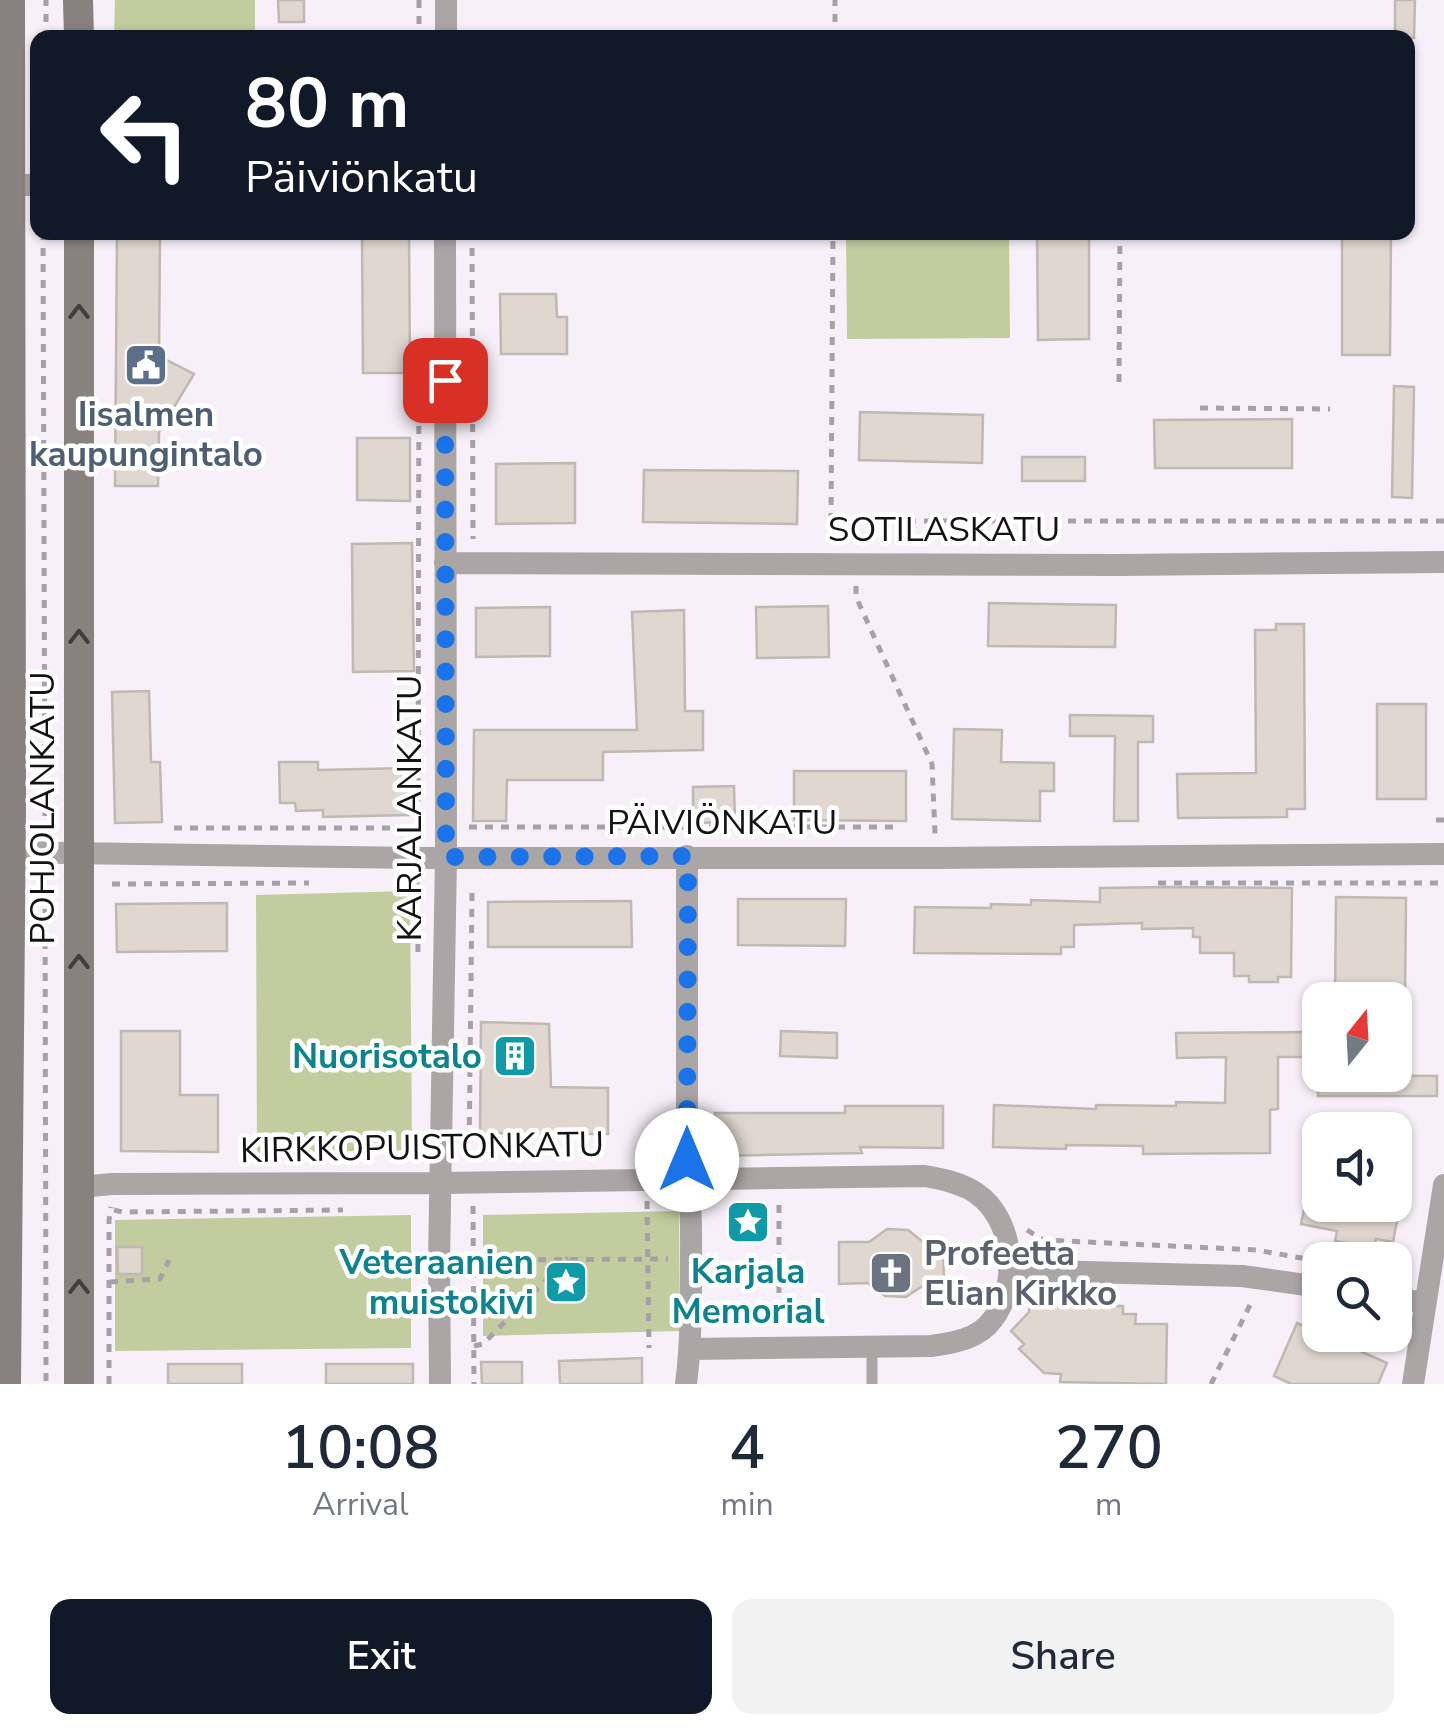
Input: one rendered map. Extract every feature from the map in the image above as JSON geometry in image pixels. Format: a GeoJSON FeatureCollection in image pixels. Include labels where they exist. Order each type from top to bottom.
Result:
{"type":"FeatureCollection","features":[{"type":"Feature","properties":{"kind":"main road","name":"POHJOLANKATU"},"geometry":{"type":"LineString","coordinates":[[6,1384],[5,852],[16,185],[10,0]]}},
{"type":"Feature","properties":{"kind":"main road"},"geometry":{"type":"LineString","coordinates":[[78,0],[78,30]]}},
{"type":"Feature","properties":{"kind":"main road","name":"POHJOLANKATU"},"geometry":{"type":"LineString","coordinates":[[79,240],[79,1384]]}},
{"type":"Feature","properties":{"kind":"street"},"geometry":{"type":"LineString","coordinates":[[446,0],[446,30]]}},
{"type":"Feature","properties":{"kind":"street","name":"KARJALANKATU"},"geometry":{"type":"LineString","coordinates":[[440,1384],[446,857],[446,240]]}},
{"type":"Feature","properties":{"kind":"street","name":"SOTILASKATU"},"geometry":{"type":"LineString","coordinates":[[444,564],[1444,562]]}},
{"type":"Feature","properties":{"kind":"street","name":"PÄIVIÖNKATU"},"geometry":{"type":"LineString","coordinates":[[5,852],[935,858],[1444,854]]}},
{"type":"Feature","properties":{"kind":"street"},"geometry":{"type":"LineString","coordinates":[[686,1384],[691,1258],[687,1179],[688,856]]}},
{"type":"Feature","properties":{"kind":"street","name":"KIRKKOPUISTONKATU"},"geometry":{"type":"LineString","coordinates":[[78,1187],[924,1176],[977,1194],[1003,1224],[1009,1270],[1004,1300],[992,1322],[957,1342],[930,1346],[690,1349]]}},
{"type":"Feature","properties":{"kind":"street"},"geometry":{"type":"LineString","coordinates":[[1413,1384],[1444,1186]]}},
{"type":"Feature","properties":{"kind":"street"},"geometry":{"type":"LineString","coordinates":[[1009,1270],[1242,1276],[1302,1284]]}},
{"type":"Feature","properties":{"kind":"street"},"geometry":{"type":"LineString","coordinates":[[1412,1301],[1425,1303]]}},
{"type":"Feature","properties":{"kind":"lane"},"geometry":{"type":"LineString","coordinates":[[872,1347],[872,1384]]}},
{"type":"Feature","properties":{"kind":"path"},"geometry":{"type":"LineString","coordinates":[[46,0],[46,30]]}},
{"type":"Feature","properties":{"kind":"path"},"geometry":{"type":"LineString","coordinates":[[419,0],[419,30]]}},
{"type":"Feature","properties":{"kind":"path"},"geometry":{"type":"LineString","coordinates":[[834,30],[835,0]]}},
{"type":"Feature","properties":{"kind":"path"},"geometry":{"type":"LineString","coordinates":[[43,240],[46,1384]]}},
{"type":"Feature","properties":{"kind":"path"},"geometry":{"type":"LineString","coordinates":[[830,546],[833,240]]}},
{"type":"Feature","properties":{"kind":"path"},"geometry":{"type":"LineString","coordinates":[[1118,382],[1120,240]]}},
{"type":"Feature","properties":{"kind":"path"},"geometry":{"type":"LineString","coordinates":[[419,330],[419,828]]}},
{"type":"Feature","properties":{"kind":"path"},"geometry":{"type":"LineString","coordinates":[[1200,408],[1330,409]]}},
{"type":"Feature","properties":{"kind":"path"},"geometry":{"type":"LineString","coordinates":[[830,521],[1444,522]]}},
{"type":"Feature","properties":{"kind":"path"},"geometry":{"type":"LineString","coordinates":[[857,564],[856,596],[932,764],[935,828]]}},
{"type":"Feature","properties":{"kind":"path"},"geometry":{"type":"LineString","coordinates":[[28,805],[45,805]]}},
{"type":"Feature","properties":{"kind":"path"},"geometry":{"type":"LineString","coordinates":[[1436,820],[1444,820]]}},
{"type":"Feature","properties":{"kind":"path"},"geometry":{"type":"LineString","coordinates":[[169,828],[897,827]]}},
{"type":"Feature","properties":{"kind":"path"},"geometry":{"type":"LineString","coordinates":[[408,882],[472,889],[468,1156],[472,1157]]}},
{"type":"Feature","properties":{"kind":"path"},"geometry":{"type":"LineString","coordinates":[[112,884],[310,883]]}},
{"type":"Feature","properties":{"kind":"path"},"geometry":{"type":"LineString","coordinates":[[417,885],[418,964]]}},
{"type":"Feature","properties":{"kind":"path"},"geometry":{"type":"LineString","coordinates":[[778,1348],[779,1178]]}},
{"type":"Feature","properties":{"kind":"path"},"geometry":{"type":"LineString","coordinates":[[647,1198],[649,1348]]}},
{"type":"Feature","properties":{"kind":"path"},"geometry":{"type":"LineString","coordinates":[[472,1200],[474,1384]]}},
{"type":"Feature","properties":{"kind":"path"},"geometry":{"type":"LineString","coordinates":[[111,1209],[360,1210]]}},
{"type":"Feature","properties":{"kind":"path"},"geometry":{"type":"LineString","coordinates":[[109,1220],[110,1384]]}},
{"type":"Feature","properties":{"kind":"path"},"geometry":{"type":"LineString","coordinates":[[31,1222],[46,1222]]}},
{"type":"Feature","properties":{"kind":"path"},"geometry":{"type":"LineString","coordinates":[[1033,1236],[1043,1240],[1256,1250],[1302,1258]]}},
{"type":"Feature","properties":{"kind":"path"},"geometry":{"type":"LineString","coordinates":[[474,1346],[483,1344],[568,1258]]}},
{"type":"Feature","properties":{"kind":"path"},"geometry":{"type":"LineString","coordinates":[[474,1260],[691,1258]]}},
{"type":"Feature","properties":{"kind":"path"},"geometry":{"type":"LineString","coordinates":[[109,1282],[160,1280],[169,1260]]}},
{"type":"Feature","properties":{"kind":"path"},"geometry":{"type":"LineString","coordinates":[[1212,1384],[1257,1291]]}},
{"type":"Feature","properties":{"kind":"green space"},"geometry":{"type":"Polygon","coordinates":[[[115,0],[255,0],[255,30],[114,30],[115,0]]]}},
{"type":"Feature","properties":{"kind":"green space"},"geometry":{"type":"Polygon","coordinates":[[[846,240],[1009,240],[1010,338],[847,339],[846,240]]]}},
{"type":"Feature","properties":{"kind":"green space"},"geometry":{"type":"Polygon","coordinates":[[[410,891],[412,1150],[257,1153],[256,895],[410,891]]]}},
{"type":"Feature","properties":{"kind":"green space"},"geometry":{"type":"Polygon","coordinates":[[[679,1211],[680,1331],[483,1336],[483,1215],[679,1211]]]}},
{"type":"Feature","properties":{"kind":"green space"},"geometry":{"type":"Polygon","coordinates":[[[411,1215],[411,1348],[115,1351],[115,1220],[411,1215]]]}},
{"type":"Feature","properties":{"kind":"building"},"geometry":{"type":"Polygon","coordinates":[[[278,0],[304,0],[304,22],[279,22],[278,0]]]}},
{"type":"Feature","properties":{"kind":"building"},"geometry":{"type":"Polygon","coordinates":[[[1395,0],[1415,0],[1414,30],[1395,30],[1395,0]]]}},
{"type":"Feature","properties":{"kind":"building","name":"Iisalmen kaupungintalo"},"geometry":{"type":"Polygon","coordinates":[[[117,240],[160,240],[159,356],[194,374],[159,432],[158,486],[115,486],[117,240]]]}},
{"type":"Feature","properties":{"kind":"building"},"geometry":{"type":"Polygon","coordinates":[[[362,240],[409,240],[410,373],[363,373],[362,240]]]}},
{"type":"Feature","properties":{"kind":"building"},"geometry":{"type":"Polygon","coordinates":[[[1037,240],[1089,240],[1089,339],[1038,340],[1037,240]]]}},
{"type":"Feature","properties":{"kind":"building"},"geometry":{"type":"Polygon","coordinates":[[[1342,240],[1391,240],[1390,355],[1342,355],[1342,240]]]}},
{"type":"Feature","properties":{"kind":"building"},"geometry":{"type":"Polygon","coordinates":[[[500,294],[556,294],[557,317],[567,317],[567,354],[501,354],[500,294]]]}},
{"type":"Feature","properties":{"kind":"building"},"geometry":{"type":"Polygon","coordinates":[[[1394,386],[1414,387],[1412,498],[1392,497],[1394,386]]]}},
{"type":"Feature","properties":{"kind":"building"},"geometry":{"type":"Polygon","coordinates":[[[860,412],[983,415],[982,463],[859,460],[860,412]]]}},
{"type":"Feature","properties":{"kind":"building"},"geometry":{"type":"Polygon","coordinates":[[[1292,419],[1292,468],[1155,468],[1154,420],[1292,419]]]}},
{"type":"Feature","properties":{"kind":"building"},"geometry":{"type":"Polygon","coordinates":[[[357,438],[410,438],[410,501],[357,500],[357,438]]]}},
{"type":"Feature","properties":{"kind":"building"},"geometry":{"type":"Polygon","coordinates":[[[1022,457],[1085,457],[1085,481],[1022,481],[1022,457]]]}},
{"type":"Feature","properties":{"kind":"building"},"geometry":{"type":"Polygon","coordinates":[[[575,463],[575,523],[496,524],[496,464],[575,463]]]}},
{"type":"Feature","properties":{"kind":"building"},"geometry":{"type":"Polygon","coordinates":[[[644,470],[798,471],[797,524],[643,522],[644,470]]]}},
{"type":"Feature","properties":{"kind":"building"},"geometry":{"type":"Polygon","coordinates":[[[412,543],[414,671],[353,672],[352,544],[412,543]]]}},
{"type":"Feature","properties":{"kind":"building"},"geometry":{"type":"Polygon","coordinates":[[[989,603],[1116,605],[1115,647],[988,646],[989,603]]]}},
{"type":"Feature","properties":{"kind":"building"},"geometry":{"type":"Polygon","coordinates":[[[828,606],[829,657],[757,658],[756,607],[828,606]]]}},
{"type":"Feature","properties":{"kind":"building"},"geometry":{"type":"Polygon","coordinates":[[[550,607],[550,656],[476,657],[476,608],[550,607]]]}},
{"type":"Feature","properties":{"kind":"building"},"geometry":{"type":"Polygon","coordinates":[[[684,610],[685,711],[703,711],[703,750],[603,752],[603,780],[507,780],[506,821],[473,821],[474,730],[637,730],[632,612],[684,610]]]}},
{"type":"Feature","properties":{"kind":"building"},"geometry":{"type":"Polygon","coordinates":[[[1276,624],[1304,624],[1305,809],[1287,809],[1287,817],[1178,818],[1177,774],[1256,773],[1255,630],[1276,630],[1276,624]]]}},
{"type":"Feature","properties":{"kind":"building"},"geometry":{"type":"Polygon","coordinates":[[[149,691],[151,762],[160,762],[162,822],[115,823],[112,692],[149,691]]]}},
{"type":"Feature","properties":{"kind":"building"},"geometry":{"type":"Polygon","coordinates":[[[1377,704],[1426,704],[1426,799],[1377,799],[1377,704]]]}},
{"type":"Feature","properties":{"kind":"building"},"geometry":{"type":"Polygon","coordinates":[[[1070,715],[1153,716],[1153,742],[1138,742],[1138,821],[1114,821],[1115,736],[1070,736],[1070,715]]]}},
{"type":"Feature","properties":{"kind":"building"},"geometry":{"type":"Polygon","coordinates":[[[954,729],[1002,730],[1001,762],[1054,763],[1054,791],[1040,791],[1040,821],[952,819],[954,729]]]}},
{"type":"Feature","properties":{"kind":"building"},"geometry":{"type":"Polygon","coordinates":[[[279,762],[318,762],[318,770],[408,768],[409,815],[323,817],[323,810],[296,811],[295,803],[280,803],[279,762]]]}},
{"type":"Feature","properties":{"kind":"building"},"geometry":{"type":"Polygon","coordinates":[[[794,771],[906,771],[906,821],[794,820],[794,771]]]}},
{"type":"Feature","properties":{"kind":"building"},"geometry":{"type":"Polygon","coordinates":[[[734,786],[735,822],[693,823],[693,787],[734,786]]]}},
{"type":"Feature","properties":{"kind":"building"},"geometry":{"type":"Polygon","coordinates":[[[1100,888],[1292,888],[1291,977],[1278,977],[1278,982],[1249,982],[1249,976],[1234,976],[1234,953],[1200,953],[1200,937],[1193,937],[1193,928],[1142,929],[1142,923],[1074,925],[1074,947],[1061,947],[1061,954],[914,953],[915,907],[991,908],[991,904],[1031,905],[1031,900],[1100,902],[1100,888]]]}},
{"type":"Feature","properties":{"kind":"building"},"geometry":{"type":"Polygon","coordinates":[[[1336,897],[1406,898],[1405,982],[1335,982],[1336,897]]]}},
{"type":"Feature","properties":{"kind":"building"},"geometry":{"type":"Polygon","coordinates":[[[738,899],[846,899],[845,946],[738,945],[738,899]]]}},
{"type":"Feature","properties":{"kind":"building"},"geometry":{"type":"Polygon","coordinates":[[[631,901],[632,947],[488,947],[488,902],[631,901]]]}},
{"type":"Feature","properties":{"kind":"building"},"geometry":{"type":"Polygon","coordinates":[[[227,903],[227,951],[117,952],[116,904],[227,903]]]}},
{"type":"Feature","properties":{"kind":"building","name":"Nuorisotalo"},"geometry":{"type":"Polygon","coordinates":[[[481,1022],[549,1024],[551,1087],[608,1088],[608,1134],[480,1133],[481,1022]]]}},
{"type":"Feature","properties":{"kind":"building"},"geometry":{"type":"Polygon","coordinates":[[[121,1031],[180,1031],[180,1095],[218,1095],[218,1152],[121,1151],[121,1031]]]}},
{"type":"Feature","properties":{"kind":"building"},"geometry":{"type":"Polygon","coordinates":[[[781,1031],[837,1033],[837,1058],[780,1056],[781,1031]]]}},
{"type":"Feature","properties":{"kind":"building"},"geometry":{"type":"Polygon","coordinates":[[[1302,1032],[1302,1057],[1278,1057],[1278,1109],[1270,1110],[1270,1153],[1143,1154],[1143,1146],[993,1147],[994,1105],[1096,1109],[1096,1105],[1225,1103],[1226,1057],[1177,1058],[1176,1033],[1302,1032]]]}},
{"type":"Feature","properties":{"kind":"building"},"geometry":{"type":"Polygon","coordinates":[[[1412,1076],[1437,1076],[1437,1096],[1318,1096],[1318,1092],[1412,1092],[1412,1076]]]}},
{"type":"Feature","properties":{"kind":"building"},"geometry":{"type":"Polygon","coordinates":[[[845,1106],[943,1106],[943,1148],[860,1147],[862,1153],[717,1156],[715,1113],[845,1113],[845,1106]]]}},
{"type":"Feature","properties":{"kind":"building"},"geometry":{"type":"Polygon","coordinates":[[[1302,1219],[1397,1222],[1393,1242],[1335,1241],[1337,1231],[1301,1224],[1302,1219]]]}},
{"type":"Feature","properties":{"kind":"building","name":"Profeetta Elian Kirkko"},"geometry":{"type":"Polygon","coordinates":[[[887,1229],[908,1230],[923,1242],[943,1242],[944,1283],[927,1283],[906,1297],[885,1296],[868,1283],[839,1284],[839,1242],[869,1242],[887,1229]]]}},
{"type":"Feature","properties":{"kind":"building"},"geometry":{"type":"Polygon","coordinates":[[[117,1247],[142,1247],[142,1274],[118,1274],[117,1247]]]}},
{"type":"Feature","properties":{"kind":"building"},"geometry":{"type":"Polygon","coordinates":[[[1030,1298],[1068,1299],[1068,1305],[1123,1306],[1123,1314],[1136,1314],[1135,1324],[1167,1324],[1166,1384],[1060,1382],[1061,1374],[1044,1373],[1019,1349],[1024,1344],[1011,1331],[1029,1312],[1030,1298]]]}},
{"type":"Feature","properties":{"kind":"building"},"geometry":{"type":"Polygon","coordinates":[[[1297,1323],[1302,1325],[1302,1352],[1362,1352],[1387,1363],[1378,1384],[1291,1384],[1274,1376],[1297,1323]]]}},
{"type":"Feature","properties":{"kind":"building"},"geometry":{"type":"Polygon","coordinates":[[[642,1358],[642,1384],[560,1384],[559,1361],[642,1358]]]}},
{"type":"Feature","properties":{"kind":"building"},"geometry":{"type":"Polygon","coordinates":[[[481,1362],[522,1362],[522,1384],[482,1384],[481,1362]]]}},
{"type":"Feature","properties":{"kind":"building"},"geometry":{"type":"Polygon","coordinates":[[[168,1364],[242,1364],[242,1384],[168,1384],[168,1364]]]}},
{"type":"Feature","properties":{"kind":"building"},"geometry":{"type":"Polygon","coordinates":[[[326,1364],[413,1364],[413,1384],[326,1384],[326,1364]]]}},
{"type":"Feature","properties":{"kind":"place","name":"Iisalmen kaupungintalo"},"geometry":{"type":"Point","coordinates":[146,365]}},
{"type":"Feature","properties":{"kind":"place","name":"Nuorisotalo"},"geometry":{"type":"Point","coordinates":[515,1056]}},
{"type":"Feature","properties":{"kind":"place","name":"Karjala Memorial"},"geometry":{"type":"Point","coordinates":[748,1222]}},
{"type":"Feature","properties":{"kind":"place","name":"Profeetta Elian Kirkko"},"geometry":{"type":"Point","coordinates":[891,1273]}},
{"type":"Feature","properties":{"kind":"place","name":"Veteraanien muistokivi"},"geometry":{"type":"Point","coordinates":[566,1282]}},
{"type":"Feature","properties":{"kind":"route"},"geometry":{"type":"LineString","coordinates":[[445,380],[446,857],[688,856],[687,1160]]}}]}
